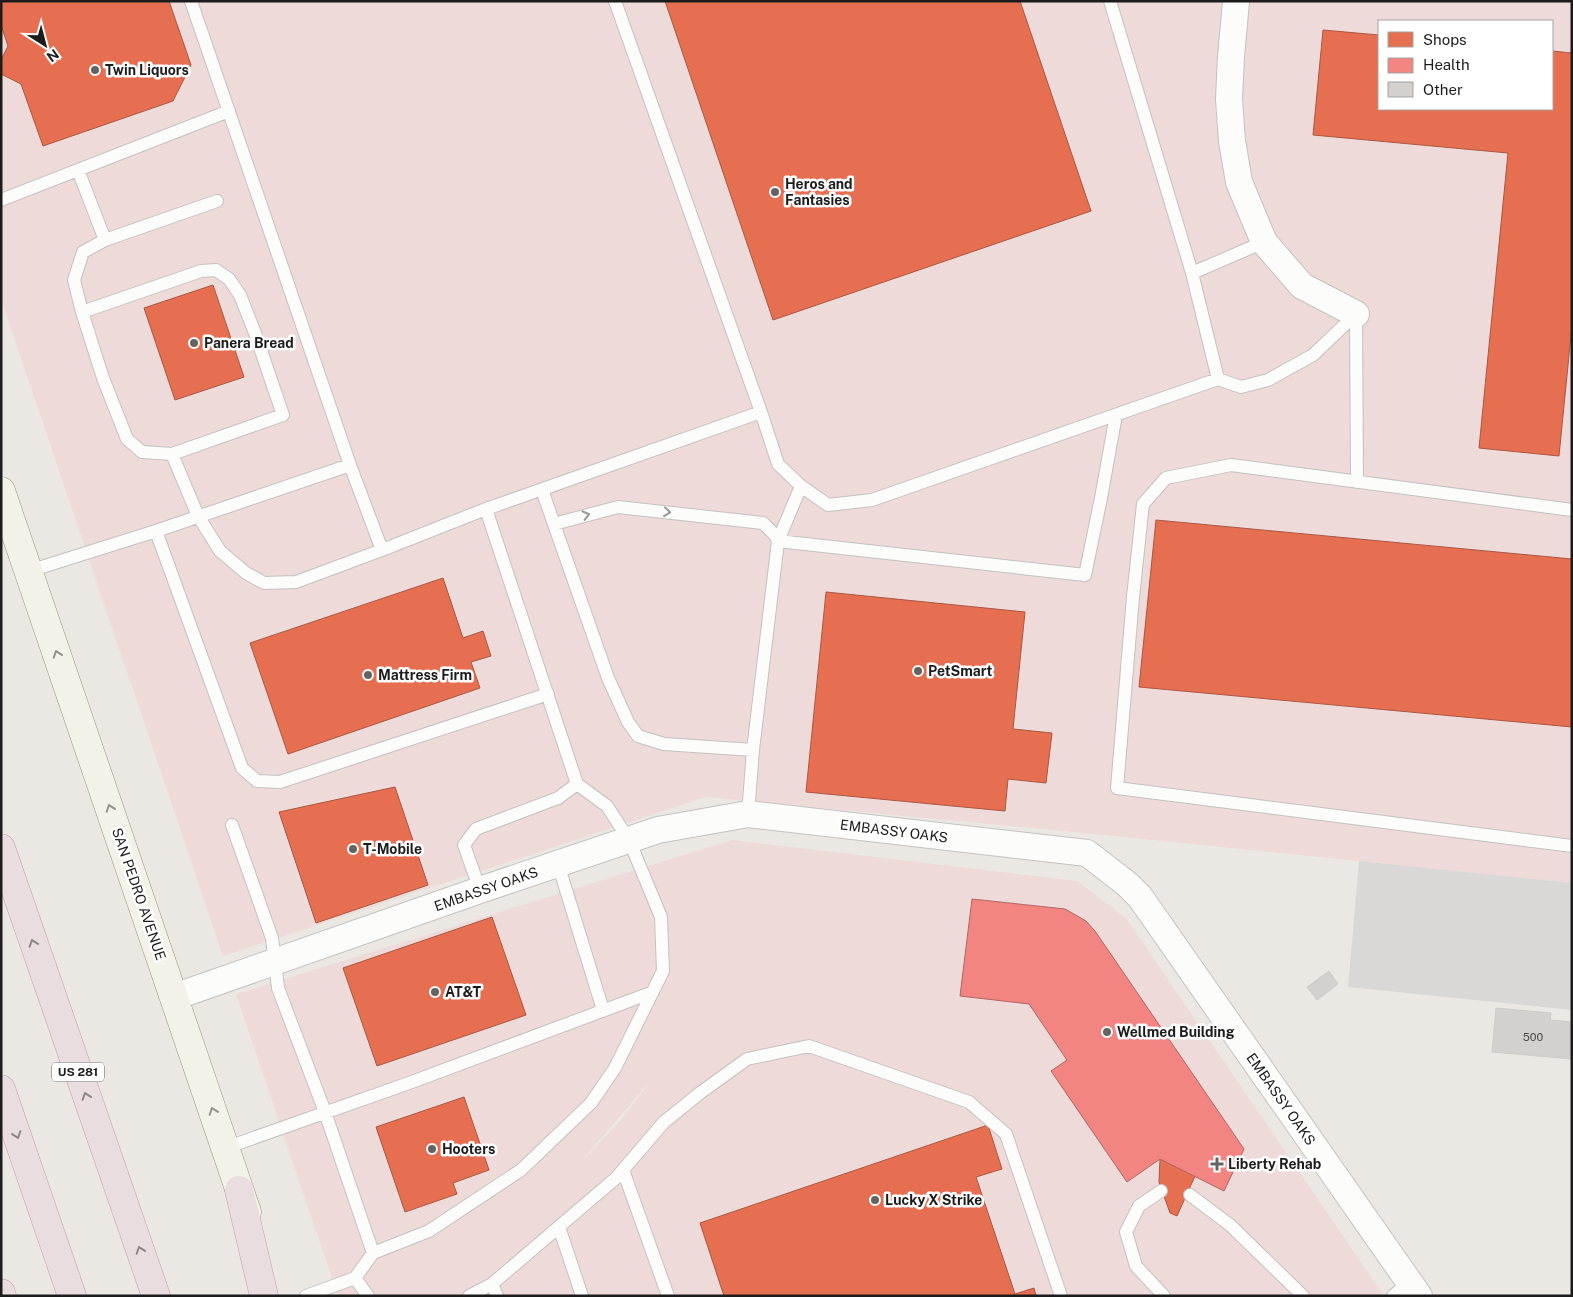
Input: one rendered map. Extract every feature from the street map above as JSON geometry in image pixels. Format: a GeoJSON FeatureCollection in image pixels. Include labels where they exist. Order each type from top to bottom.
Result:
{"type":"FeatureCollection","features":[{"type":"Feature","properties":{"kind":"highway","name":"US 281"},"geometry":{"type":"LineString","coordinates":[[1,848],[156,1296]]}},
{"type":"Feature","properties":{"kind":"highway"},"geometry":{"type":"LineString","coordinates":[[1,1089],[72,1296]]}},
{"type":"Feature","properties":{"kind":"highway"},"geometry":{"type":"LineString","coordinates":[[239,1190],[264,1296]]}},
{"type":"Feature","properties":{"kind":"main road","name":"SAN PEDRO AVENUE"},"geometry":{"type":"LineString","coordinates":[[1,491],[239,1190],[278,1296]]}},
{"type":"Feature","properties":{"kind":"street"},"geometry":{"type":"LineString","coordinates":[[1236,1],[1229,99],[1232,141],[1239,182],[1264,242],[1302,286],[1356,314]]}},
{"type":"Feature","properties":{"kind":"street","name":"EMBASSY OAKS"},"geometry":{"type":"LineString","coordinates":[[174,997],[658,830],[748,814],[1087,853],[1127,884],[1140,897],[1407,1291]]}},
{"type":"Feature","properties":{"kind":"lane"},"geometry":{"type":"LineString","coordinates":[[191,1],[350,465],[382,550]]}},
{"type":"Feature","properties":{"kind":"lane"},"geometry":{"type":"LineString","coordinates":[[615,1],[778,464],[801,486],[828,505],[872,500],[1218,379],[1241,387],[1268,380],[1313,355],[1356,314]]}},
{"type":"Feature","properties":{"kind":"lane"},"geometry":{"type":"LineString","coordinates":[[1110,1],[1192,273],[1218,379]]}},
{"type":"Feature","properties":{"kind":"lane"},"geometry":{"type":"LineString","coordinates":[[1,200],[229,111]]}},
{"type":"Feature","properties":{"kind":"lane"},"geometry":{"type":"LineString","coordinates":[[78,170],[106,240]]}},
{"type":"Feature","properties":{"kind":"lane"},"geometry":{"type":"LineString","coordinates":[[82,312],[201,271],[216,270],[229,279],[240,295],[283,415],[172,454],[142,452],[127,439],[103,378],[82,312],[74,280],[83,252],[106,240],[217,201]]}},
{"type":"Feature","properties":{"kind":"lane"},"geometry":{"type":"LineString","coordinates":[[1192,273],[1264,242]]}},
{"type":"Feature","properties":{"kind":"lane"},"geometry":{"type":"LineString","coordinates":[[1356,314],[1357,482]]}},
{"type":"Feature","properties":{"kind":"lane"},"geometry":{"type":"LineString","coordinates":[[172,454],[198,516],[220,551],[246,573],[264,583],[296,582],[486,508],[761,412]]}},
{"type":"Feature","properties":{"kind":"lane"},"geometry":{"type":"LineString","coordinates":[[778,541],[1085,575],[1116,415]]}},
{"type":"Feature","properties":{"kind":"lane"},"geometry":{"type":"LineString","coordinates":[[28,571],[156,531],[350,465]]}},
{"type":"Feature","properties":{"kind":"lane"},"geometry":{"type":"LineString","coordinates":[[1572,510],[1231,465],[1166,478],[1143,504],[1117,788],[1572,846]]}},
{"type":"Feature","properties":{"kind":"lane"},"geometry":{"type":"LineString","coordinates":[[748,814],[753,750],[778,541],[801,486]]}},
{"type":"Feature","properties":{"kind":"lane"},"geometry":{"type":"LineString","coordinates":[[542,490],[608,678],[628,722],[638,736],[664,744],[753,750]]}},
{"type":"Feature","properties":{"kind":"lane"},"geometry":{"type":"LineString","coordinates":[[554,524],[618,507],[763,523],[775,535],[778,541]]}},
{"type":"Feature","properties":{"kind":"lane"},"geometry":{"type":"LineString","coordinates":[[306,1296],[355,1278],[373,1253],[430,1231],[521,1170],[591,1102],[615,1068],[663,971],[661,917],[629,840],[607,806],[577,784],[486,508]]}},
{"type":"Feature","properties":{"kind":"lane"},"geometry":{"type":"LineString","coordinates":[[156,531],[242,768],[257,781],[280,782],[548,694]]}},
{"type":"Feature","properties":{"kind":"lane"},"geometry":{"type":"LineString","coordinates":[[480,890],[464,845],[476,829],[558,798],[577,784]]}},
{"type":"Feature","properties":{"kind":"lane"},"geometry":{"type":"LineString","coordinates":[[232,826],[272,938],[278,988],[326,1112],[373,1253]]}},
{"type":"Feature","properties":{"kind":"lane"},"geometry":{"type":"LineString","coordinates":[[558,864],[603,1010]]}},
{"type":"Feature","properties":{"kind":"lane"},"geometry":{"type":"LineString","coordinates":[[225,1148],[409,1083],[653,992]]}},
{"type":"Feature","properties":{"kind":"lane"},"geometry":{"type":"LineString","coordinates":[[469,1296],[494,1290],[559,1227],[616,1178],[664,1122],[747,1059],[809,1046],[969,1102],[1006,1134],[1061,1296]]}},
{"type":"Feature","properties":{"kind":"lane"},"geometry":{"type":"LineString","coordinates":[[623,1170],[668,1296]]}},
{"type":"Feature","properties":{"kind":"lane"},"geometry":{"type":"LineString","coordinates":[[1161,1191],[1139,1206],[1126,1232],[1136,1266],[1164,1296]]}},
{"type":"Feature","properties":{"kind":"lane"},"geometry":{"type":"LineString","coordinates":[[1190,1195],[1230,1225],[1302,1296]]}},
{"type":"Feature","properties":{"kind":"lane"},"geometry":{"type":"LineString","coordinates":[[559,1227],[582,1296]]}},
{"type":"Feature","properties":{"kind":"lane"},"geometry":{"type":"LineString","coordinates":[[355,1278],[368,1296]]}},
{"type":"Feature","properties":{"kind":"shaded area"},"geometry":{"type":"Polygon","coordinates":[[[1,1],[1572,1],[1572,883],[1085,833],[706,797],[223,956],[1,299],[1,1]]]}},
{"type":"Feature","properties":{"kind":"shaded area"},"geometry":{"type":"Polygon","coordinates":[[[732,840],[1077,881],[1126,918],[1384,1296],[338,1296],[236,994],[732,840]],[[652,1079],[579,1164],[622,1119],[652,1079]]]}},
{"type":"Feature","properties":{"kind":"shaded area"},"geometry":{"type":"Polygon","coordinates":[[[1359,861],[1572,883],[1572,1010],[1348,987],[1359,861]]]}},
{"type":"Feature","properties":{"kind":"building: Shops","name":"Twin Liquors"},"geometry":{"type":"Polygon","coordinates":[[[1,1],[169,1],[191,65],[173,101],[43,146],[21,84],[1,74],[1,60],[8,46],[1,25],[1,1]]]}},
{"type":"Feature","properties":{"kind":"building: Shops"},"geometry":{"type":"Polygon","coordinates":[[[665,1],[1020,1],[1091,211],[773,320],[665,1]]]}},
{"type":"Feature","properties":{"kind":"building: Shops"},"geometry":{"type":"Polygon","coordinates":[[[1323,30],[1378,35],[1378,110],[1553,110],[1553,51],[1572,53],[1572,325],[1559,456],[1479,448],[1508,153],[1313,135],[1323,30]]]}},
{"type":"Feature","properties":{"kind":"building: Shops","name":"Panera Bread"},"geometry":{"type":"Polygon","coordinates":[[[213,285],[244,377],[175,400],[144,308],[213,285]]]}},
{"type":"Feature","properties":{"kind":"building: Shops"},"geometry":{"type":"Polygon","coordinates":[[[1156,520],[1572,559],[1572,727],[1139,687],[1156,520]]]}},
{"type":"Feature","properties":{"kind":"building: Shops","name":"Mattress Firm"},"geometry":{"type":"Polygon","coordinates":[[[443,578],[463,638],[483,631],[491,656],[471,662],[480,688],[288,754],[250,643],[443,578]]]}},
{"type":"Feature","properties":{"kind":"building: Shops","name":"PetSmart"},"geometry":{"type":"Polygon","coordinates":[[[826,592],[1025,612],[1013,729],[1052,733],[1046,783],[1008,779],[1005,811],[806,792],[826,592]]]}},
{"type":"Feature","properties":{"kind":"building: Shops","name":"T-Mobile"},"geometry":{"type":"Polygon","coordinates":[[[395,787],[428,885],[316,923],[279,812],[395,787]]]}},
{"type":"Feature","properties":{"kind":"building: Shops","name":"AT&T"},"geometry":{"type":"Polygon","coordinates":[[[492,917],[526,1015],[377,1066],[343,968],[492,917]]]}},
{"type":"Feature","properties":{"kind":"building: Shops","name":"Hooters"},"geometry":{"type":"Polygon","coordinates":[[[464,1097],[489,1170],[453,1183],[457,1194],[405,1212],[376,1127],[464,1097]]]}},
{"type":"Feature","properties":{"kind":"building: Shops","name":"Lucky X Strike"},"geometry":{"type":"Polygon","coordinates":[[[988,1125],[1002,1169],[976,1177],[1015,1294],[1034,1288],[1036,1296],[724,1296],[700,1223],[988,1125]]]}},
{"type":"Feature","properties":{"kind":"building: Shops"},"geometry":{"type":"Polygon","coordinates":[[[1160,1159],[1195,1176],[1177,1216],[1170,1213],[1159,1182],[1160,1159]]]}},
{"type":"Feature","properties":{"kind":"building: Health","name":"Wellmed Building"},"geometry":{"type":"Polygon","coordinates":[[[972,899],[1065,909],[1086,921],[1095,931],[1244,1149],[1224,1191],[1160,1159],[1127,1182],[1051,1071],[1067,1060],[1029,1004],[960,996],[972,899]]]}},
{"type":"Feature","properties":{"kind":"building: Other"},"geometry":{"type":"Polygon","coordinates":[[[1329,971],[1338,984],[1317,1000],[1307,987],[1329,971]]]}},
{"type":"Feature","properties":{"kind":"building: Other"},"geometry":{"type":"Polygon","coordinates":[[[1496,1008],[1551,1013],[1550,1020],[1572,1022],[1572,1059],[1492,1052],[1496,1008]]]}},
{"type":"Feature","properties":{"kind":"place","name":"Twin Liquors"},"geometry":{"type":"Point","coordinates":[95,70]}},
{"type":"Feature","properties":{"kind":"place","name":"Heros and Fantasies"},"geometry":{"type":"Point","coordinates":[775,192]}},
{"type":"Feature","properties":{"kind":"place","name":"Panera Bread"},"geometry":{"type":"Point","coordinates":[194,343]}},
{"type":"Feature","properties":{"kind":"place","name":"PetSmart"},"geometry":{"type":"Point","coordinates":[918,671]}},
{"type":"Feature","properties":{"kind":"place","name":"Mattress Firm"},"geometry":{"type":"Point","coordinates":[368,675]}},
{"type":"Feature","properties":{"kind":"place","name":"T-Mobile"},"geometry":{"type":"Point","coordinates":[353,849]}},
{"type":"Feature","properties":{"kind":"place","name":"AT&T"},"geometry":{"type":"Point","coordinates":[435,992]}},
{"type":"Feature","properties":{"kind":"place","name":"Wellmed Building"},"geometry":{"type":"Point","coordinates":[1107,1032]}},
{"type":"Feature","properties":{"kind":"place","name":"Hooters"},"geometry":{"type":"Point","coordinates":[432,1149]}},
{"type":"Feature","properties":{"kind":"place","name":"Liberty Rehab"},"geometry":{"type":"Point","coordinates":[1217,1164]}},
{"type":"Feature","properties":{"kind":"place","name":"Lucky X Strike"},"geometry":{"type":"Point","coordinates":[875,1200]}}]}
